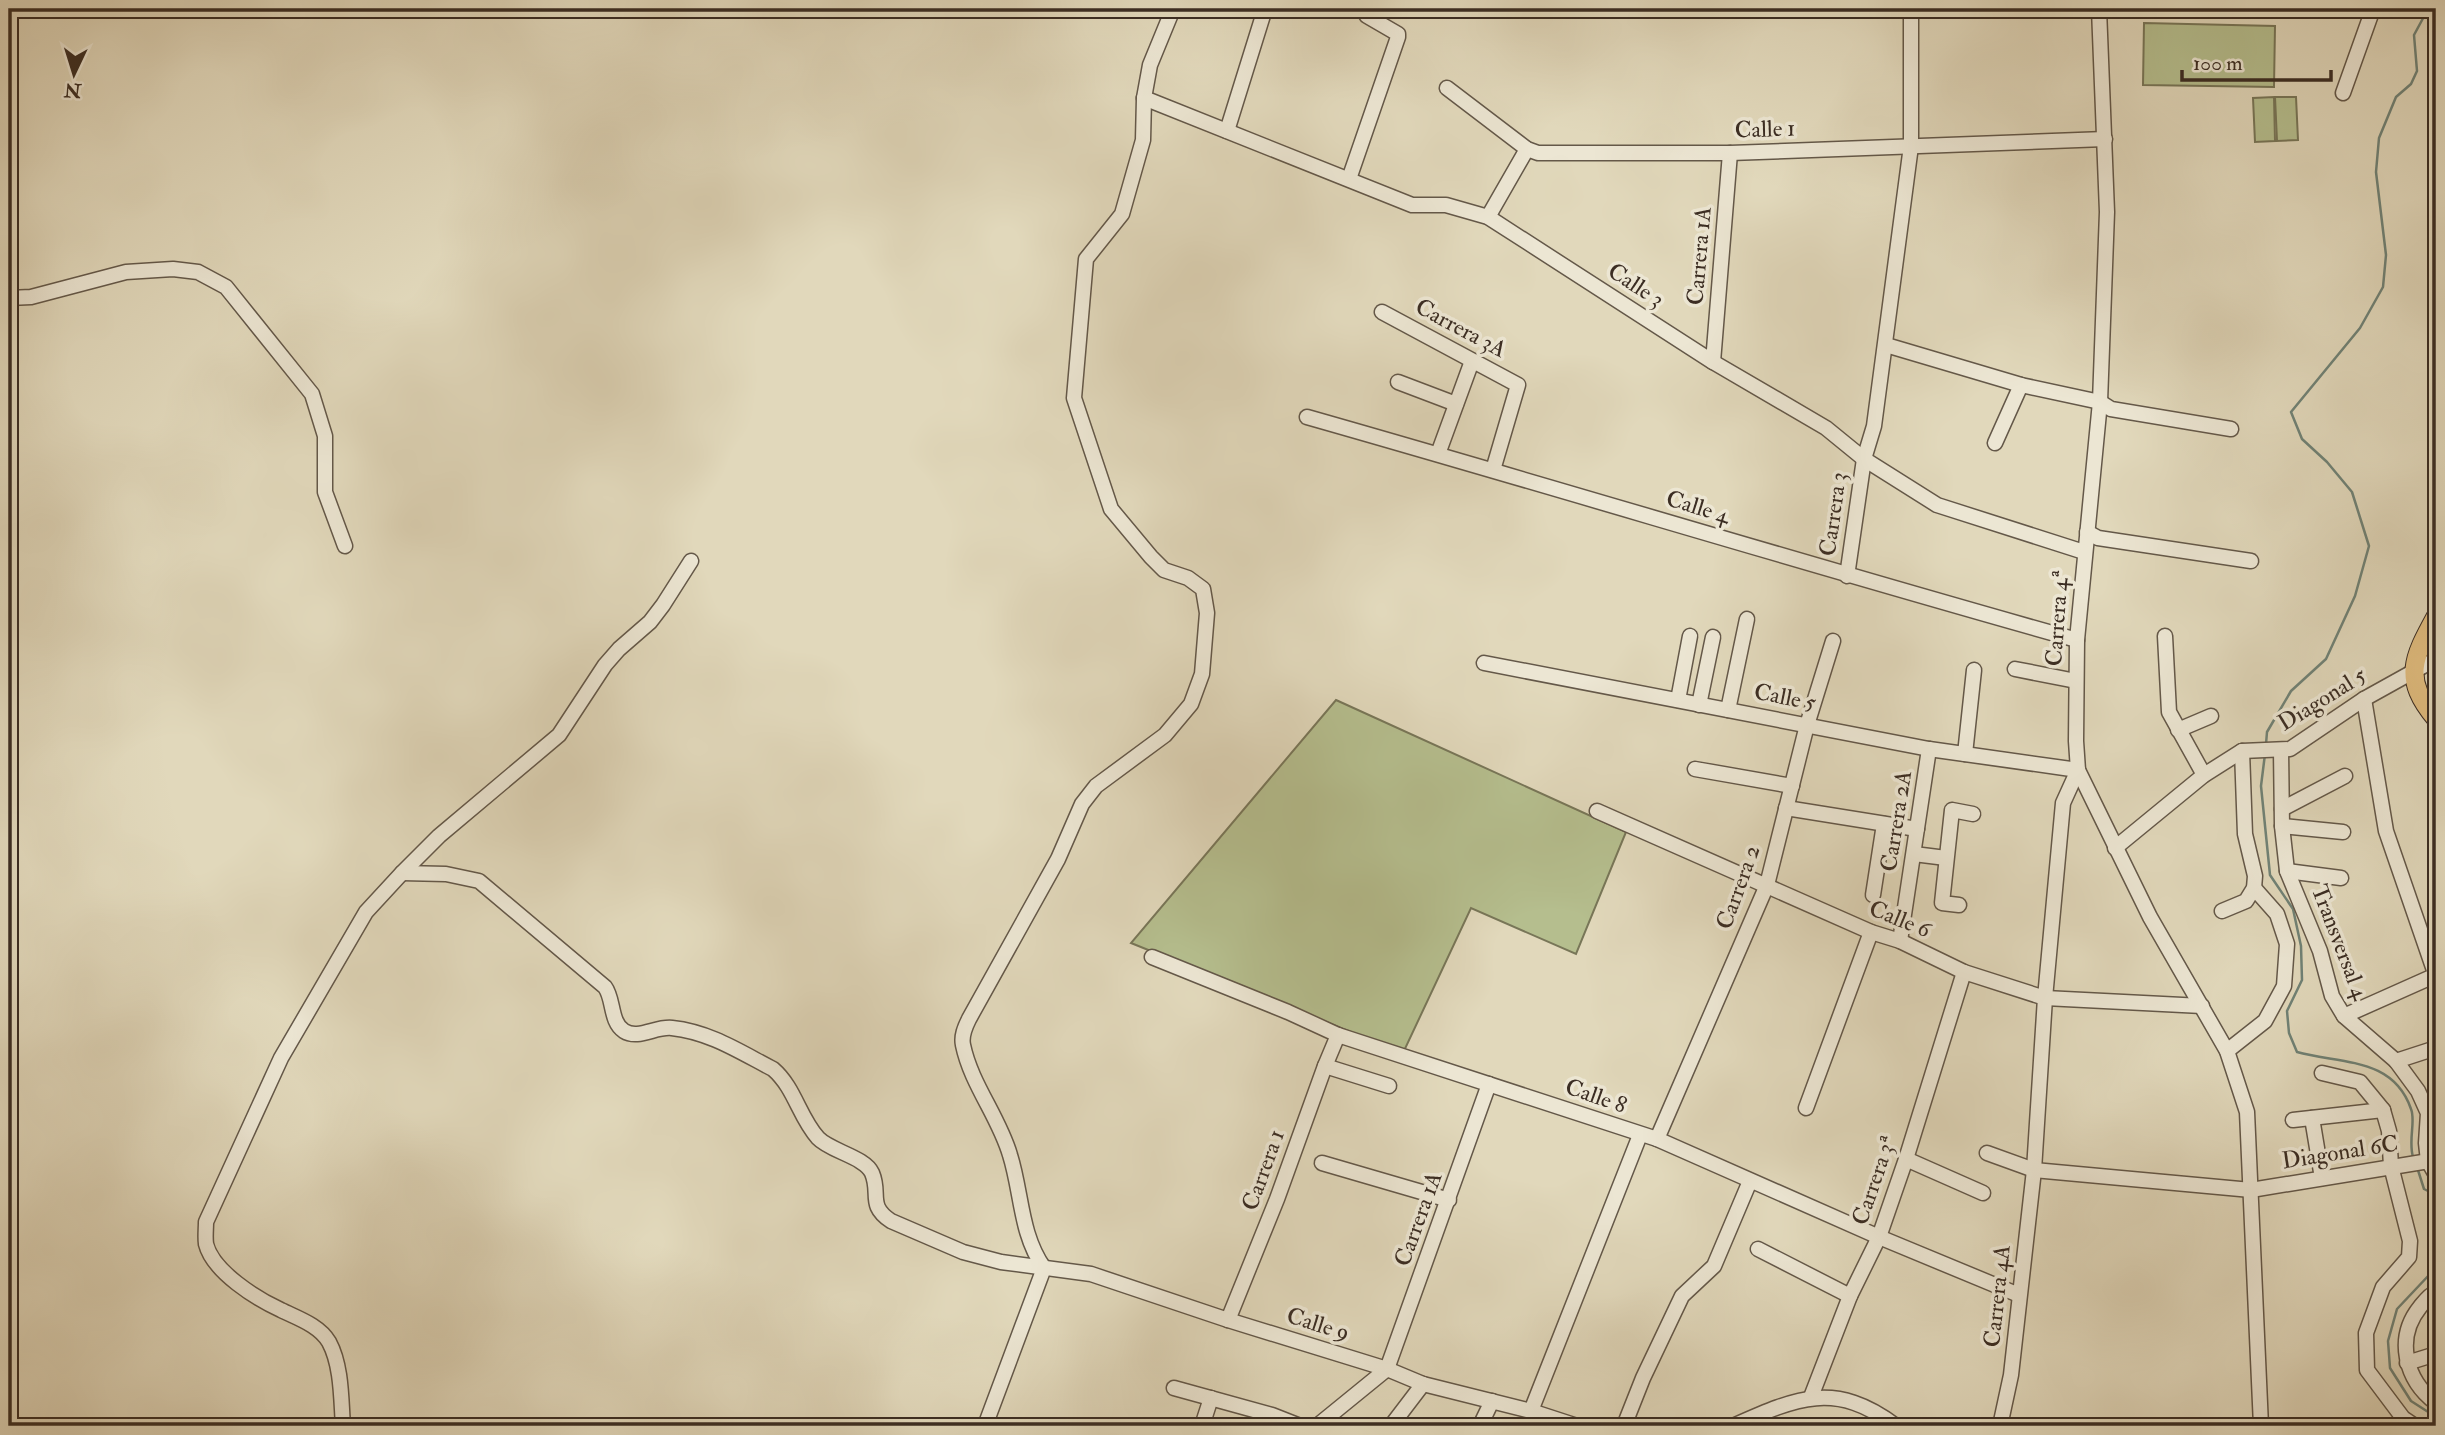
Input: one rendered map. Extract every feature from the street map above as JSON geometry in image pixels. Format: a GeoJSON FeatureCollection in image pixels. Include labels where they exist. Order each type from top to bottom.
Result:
{"type":"FeatureCollection","features":[{"type":"Feature","properties":{"kind":"main road"},"geometry":{"type":"LineString","coordinates":[[2436,616],[2420,644],[2413,671],[2419,695],[2436,719]]}},
{"type":"Feature","properties":{"kind":"street"},"geometry":{"type":"LineString","coordinates":[[985,1426],[1044,1268],[1031,1248],[1010,1154],[962,1043],[964,1029],[1058,859],[1082,804],[1096,786],[1165,735],[1191,704],[1202,674],[1207,612],[1203,589],[1188,578],[1164,570],[1111,509],[1074,398],[1086,260],[1122,214],[1143,140],[1144,98],[1150,65],[1173,9]]}},
{"type":"Feature","properties":{"kind":"street"},"geometry":{"type":"LineString","coordinates":[[1227,131],[1265,9]]}},
{"type":"Feature","properties":{"kind":"street"},"geometry":{"type":"LineString","coordinates":[[1349,179],[1398,37],[1398,34],[1367,16],[1368,12],[1379,9]]}},
{"type":"Feature","properties":{"kind":"street","name":"Carrera 3"},"geometry":{"type":"LineString","coordinates":[[1847,576],[1864,459],[1874,426],[1911,146],[1911,9]]}},
{"type":"Feature","properties":{"kind":"street","name":"Carrera 4ª"},"geometry":{"type":"LineString","coordinates":[[2099,9],[2107,212],[2100,402],[2077,640],[2078,770],[2150,917],[2227,1052],[2247,1111],[2251,1190]]}},
{"type":"Feature","properties":{"kind":"street"},"geometry":{"type":"LineString","coordinates":[[2343,93],[2373,9]]}},
{"type":"Feature","properties":{"kind":"street"},"geometry":{"type":"LineString","coordinates":[[1447,89],[1527,149],[1488,217]]}},
{"type":"Feature","properties":{"kind":"street","name":"Calle 3"},"geometry":{"type":"LineString","coordinates":[[1144,98],[1412,205],[1446,205],[1488,217],[1713,362],[1826,428],[1864,459],[1937,505],[2084,552]]}},
{"type":"Feature","properties":{"kind":"street","name":"Calle 1"},"geometry":{"type":"LineString","coordinates":[[1527,149],[1538,153],[1730,153],[2105,139]]}},
{"type":"Feature","properties":{"kind":"street","name":"Carrera 1A"},"geometry":{"type":"LineString","coordinates":[[1713,362],[1730,153]]}},
{"type":"Feature","properties":{"kind":"street"},"geometry":{"type":"LineString","coordinates":[[9,298],[31,298],[126,272],[173,269],[198,272],[226,287],[312,394],[325,436],[325,492],[345,546]]}},
{"type":"Feature","properties":{"kind":"street","name":"Carrera 3A"},"geometry":{"type":"LineString","coordinates":[[1382,312],[1518,385],[1493,470]]}},
{"type":"Feature","properties":{"kind":"street"},"geometry":{"type":"LineString","coordinates":[[1886,345],[2021,385],[2100,402],[2111,410],[2231,429]]}},
{"type":"Feature","properties":{"kind":"street"},"geometry":{"type":"LineString","coordinates":[[1438,454],[1472,361]]}},
{"type":"Feature","properties":{"kind":"street"},"geometry":{"type":"LineString","coordinates":[[1398,382],[1456,404]]}},
{"type":"Feature","properties":{"kind":"street"},"geometry":{"type":"LineString","coordinates":[[1995,443],[2021,385]]}},
{"type":"Feature","properties":{"kind":"street","name":"Calle 4"},"geometry":{"type":"LineString","coordinates":[[1307,417],[1847,576],[2077,640]]}},
{"type":"Feature","properties":{"kind":"street"},"geometry":{"type":"LineString","coordinates":[[2087,531],[2098,538],[2251,561]]}},
{"type":"Feature","properties":{"kind":"street"},"geometry":{"type":"LineString","coordinates":[[343,1426],[336,1358],[328,1340],[304,1321],[258,1299],[221,1269],[211,1256],[206,1243],[206,1223],[281,1058],[358,924],[402,873],[439,836],[559,735],[605,665],[618,649],[650,622],[691,561]]}},
{"type":"Feature","properties":{"kind":"street"},"geometry":{"type":"LineString","coordinates":[[1728,710],[1747,619]]}},
{"type":"Feature","properties":{"kind":"street"},"geometry":{"type":"LineString","coordinates":[[1678,700],[1690,636]]}},
{"type":"Feature","properties":{"kind":"street"},"geometry":{"type":"LineString","coordinates":[[2165,636],[2169,712],[2204,775]]}},
{"type":"Feature","properties":{"kind":"street"},"geometry":{"type":"LineString","coordinates":[[1699,705],[1713,637]]}},
{"type":"Feature","properties":{"kind":"street","name":"Carrera 2"},"geometry":{"type":"LineString","coordinates":[[1657,1139],[1768,885],[1807,724],[1833,641]]}},
{"type":"Feature","properties":{"kind":"street","name":"Diagonal 5"},"geometry":{"type":"LineString","coordinates":[[2115,848],[2204,775],[2262,751],[2290,749],[2364,699],[2436,659]]}},
{"type":"Feature","properties":{"kind":"street","name":"Calle 5"},"geometry":{"type":"LineString","coordinates":[[1484,663],[1929,749],[2078,770]]}},
{"type":"Feature","properties":{"kind":"street"},"geometry":{"type":"LineString","coordinates":[[2015,669],[2076,681]]}},
{"type":"Feature","properties":{"kind":"street"},"geometry":{"type":"LineString","coordinates":[[1965,754],[1974,670]]}},
{"type":"Feature","properties":{"kind":"street"},"geometry":{"type":"LineString","coordinates":[[2343,1016],[2436,976],[2386,831],[2364,699]]}},
{"type":"Feature","properties":{"kind":"street"},"geometry":{"type":"LineString","coordinates":[[2178,730],[2211,716]]}},
{"type":"Feature","properties":{"kind":"street","name":"Carrera 2A"},"geometry":{"type":"LineString","coordinates":[[1900,941],[1929,749]]}},
{"type":"Feature","properties":{"kind":"street"},"geometry":{"type":"LineString","coordinates":[[2222,911],[2246,901],[2254,888],[2255,876],[2245,834],[2262,751]]}},
{"type":"Feature","properties":{"kind":"street","name":"Transversal 4"},"geometry":{"type":"LineString","coordinates":[[2262,751],[2282,809],[2287,871],[2320,951],[2332,996],[2343,1016],[2396,1061],[2418,1091],[2428,1113],[2426,1143],[2415,1163]]}},
{"type":"Feature","properties":{"kind":"street"},"geometry":{"type":"LineString","coordinates":[[1695,769],[1792,786]]}},
{"type":"Feature","properties":{"kind":"street","name":"Carrera 4A"},"geometry":{"type":"LineString","coordinates":[[2000,1426],[2011,1375],[2034,1170],[2045,998],[2063,803],[2078,770]]}},
{"type":"Feature","properties":{"kind":"street"},"geometry":{"type":"LineString","coordinates":[[2282,809],[2345,776]]}},
{"type":"Feature","properties":{"kind":"street"},"geometry":{"type":"LineString","coordinates":[[1786,808],[1917,829]]}},
{"type":"Feature","properties":{"kind":"street"},"geometry":{"type":"LineString","coordinates":[[1959,905],[1941,903],[1952,810],[1973,814]]}},
{"type":"Feature","properties":{"kind":"street","name":"Calle 6"},"geometry":{"type":"LineString","coordinates":[[1597,811],[1871,932],[1900,941],[1964,972],[2045,998],[2202,1006]]}},
{"type":"Feature","properties":{"kind":"street"},"geometry":{"type":"LineString","coordinates":[[1873,895],[1884,824]]}},
{"type":"Feature","properties":{"kind":"street"},"geometry":{"type":"LineString","coordinates":[[2282,826],[2343,832]]}},
{"type":"Feature","properties":{"kind":"street"},"geometry":{"type":"LineString","coordinates":[[1914,854],[1946,858]]}},
{"type":"Feature","properties":{"kind":"street"},"geometry":{"type":"LineString","coordinates":[[2287,871],[2341,878]]}},
{"type":"Feature","properties":{"kind":"street","name":"Calle 9"},"geometry":{"type":"LineString","coordinates":[[402,873],[446,874],[479,881],[605,987],[618,1025],[625,1032],[634,1035],[660,1028],[672,1028],[711,1036],[773,1069],[793,1095],[819,1139],[866,1166],[873,1174],[875,1203],[881,1214],[891,1221],[963,1252],[1001,1262],[1091,1274],[1387,1369],[1423,1384],[1531,1410],[1549,1422],[1577,1426]]}},
{"type":"Feature","properties":{"kind":"street"},"geometry":{"type":"LineString","coordinates":[[2227,1052],[2265,1021],[2284,986],[2287,944],[2277,914],[2254,888]]}},
{"type":"Feature","properties":{"kind":"street"},"geometry":{"type":"LineString","coordinates":[[1806,1108],[1871,932]]}},
{"type":"Feature","properties":{"kind":"street","name":"Calle 8"},"geometry":{"type":"LineString","coordinates":[[1152,957],[1338,1035],[1657,1139],[1879,1237],[2019,1295]]}},
{"type":"Feature","properties":{"kind":"street","name":"Carrera 3ª"},"geometry":{"type":"LineString","coordinates":[[1811,1397],[1850,1296],[1879,1237],[1964,972]]}},
{"type":"Feature","properties":{"kind":"street","name":"Carrera 1"},"geometry":{"type":"LineString","coordinates":[[1228,1320],[1277,1199],[1338,1035]]}},
{"type":"Feature","properties":{"kind":"street"},"geometry":{"type":"LineString","coordinates":[[2396,1061],[2436,1048]]}},
{"type":"Feature","properties":{"kind":"street"},"geometry":{"type":"LineString","coordinates":[[1325,1066],[1390,1087]]}},
{"type":"Feature","properties":{"kind":"street"},"geometry":{"type":"LineString","coordinates":[[2322,1073],[2360,1082],[2383,1110],[2389,1131],[2415,1163],[2436,1175]]}},
{"type":"Feature","properties":{"kind":"street","name":"Carrera 1A"},"geometry":{"type":"LineString","coordinates":[[1387,1369],[1489,1084]]}},
{"type":"Feature","properties":{"kind":"street"},"geometry":{"type":"LineString","coordinates":[[2293,1120],[2383,1110]]}},
{"type":"Feature","properties":{"kind":"street"},"geometry":{"type":"LineString","coordinates":[[2312,1118],[2322,1178]]}},
{"type":"Feature","properties":{"kind":"street"},"geometry":{"type":"LineString","coordinates":[[1531,1410],[1640,1135]]}},
{"type":"Feature","properties":{"kind":"street","name":"Diagonal 6C"},"geometry":{"type":"LineString","coordinates":[[1987,1153],[2034,1170],[2251,1190],[2415,1163]]}},
{"type":"Feature","properties":{"kind":"street"},"geometry":{"type":"LineString","coordinates":[[1906,1159],[1983,1194]]}},
{"type":"Feature","properties":{"kind":"street"},"geometry":{"type":"LineString","coordinates":[[1322,1163],[1449,1200]]}},
{"type":"Feature","properties":{"kind":"street"},"geometry":{"type":"LineString","coordinates":[[2415,1163],[2409,1257],[2384,1287],[2366,1333],[2367,1370],[2403,1418],[2415,1426]]}},
{"type":"Feature","properties":{"kind":"street"},"geometry":{"type":"LineString","coordinates":[[1624,1426],[1643,1378],[1682,1296],[1714,1266],[1750,1181]]}},
{"type":"Feature","properties":{"kind":"street"},"geometry":{"type":"LineString","coordinates":[[2251,1190],[2262,1426]]}},
{"type":"Feature","properties":{"kind":"street"},"geometry":{"type":"LineString","coordinates":[[1758,1249],[1850,1296]]}},
{"type":"Feature","properties":{"kind":"street"},"geometry":{"type":"LineString","coordinates":[[2436,1292],[2431,1294],[2413,1317],[2406,1341],[2407,1363],[2412,1378],[2424,1394],[2436,1403]]}},
{"type":"Feature","properties":{"kind":"street"},"geometry":{"type":"LineString","coordinates":[[2407,1363],[2436,1354]]}},
{"type":"Feature","properties":{"kind":"street"},"geometry":{"type":"LineString","coordinates":[[1317,1426],[1387,1369]]}},
{"type":"Feature","properties":{"kind":"street"},"geometry":{"type":"LineString","coordinates":[[1391,1426],[1423,1384]]}},
{"type":"Feature","properties":{"kind":"street"},"geometry":{"type":"LineString","coordinates":[[1174,1388],[1272,1415],[1300,1426]]}},
{"type":"Feature","properties":{"kind":"street"},"geometry":{"type":"LineString","coordinates":[[1733,1426],[1776,1407],[1811,1397],[1841,1398],[1884,1417],[1896,1426]]}},
{"type":"Feature","properties":{"kind":"street"},"geometry":{"type":"LineString","coordinates":[[1202,1426],[1211,1398]]}},
{"type":"Feature","properties":{"kind":"street"},"geometry":{"type":"LineString","coordinates":[[1480,1426],[1492,1401]]}},
{"type":"Feature","properties":{"kind":"green space"},"geometry":{"type":"Polygon","coordinates":[[[2144,23],[2275,26],[2274,87],[2143,85],[2144,23]]]}},
{"type":"Feature","properties":{"kind":"green space"},"geometry":{"type":"Polygon","coordinates":[[[2274,97],[2275,141],[2255,142],[2253,98],[2274,97]]]}},
{"type":"Feature","properties":{"kind":"green space"},"geometry":{"type":"Polygon","coordinates":[[[2275,97],[2296,97],[2298,140],[2277,141],[2275,97]]]}},
{"type":"Feature","properties":{"kind":"green space"},"geometry":{"type":"Polygon","coordinates":[[[1336,700],[1626,832],[1576,954],[1471,908],[1403,1053],[1131,943],[1336,700]]]}},
{"type":"Feature","properties":{"kind":"waterway"},"geometry":{"type":"LineString","coordinates":[[2266,744],[2267,732],[2291,691],[2326,659],[2355,596],[2369,546],[2352,492],[2327,462],[2302,439],[2291,412],[2360,328],[2383,287],[2386,255],[2376,172],[2379,138],[2396,97],[2411,84],[2417,71],[2414,35],[2428,9]]}},
{"type":"Feature","properties":{"kind":"waterway"},"geometry":{"type":"LineString","coordinates":[[2265,754],[2261,786],[2270,875],[2293,909],[2301,946],[2302,980],[2287,1011],[2289,1033],[2297,1052],[2364,1065],[2392,1080],[2403,1092],[2411,1109],[2413,1157]]}},
{"type":"Feature","properties":{"kind":"waterway"},"geometry":{"type":"LineString","coordinates":[[2417,1167],[2424,1189],[2436,1195]]}},
{"type":"Feature","properties":{"kind":"waterway"},"geometry":{"type":"LineString","coordinates":[[2436,1272],[2430,1274],[2397,1309],[2388,1341],[2390,1368],[2411,1401],[2436,1417]]}}]}
